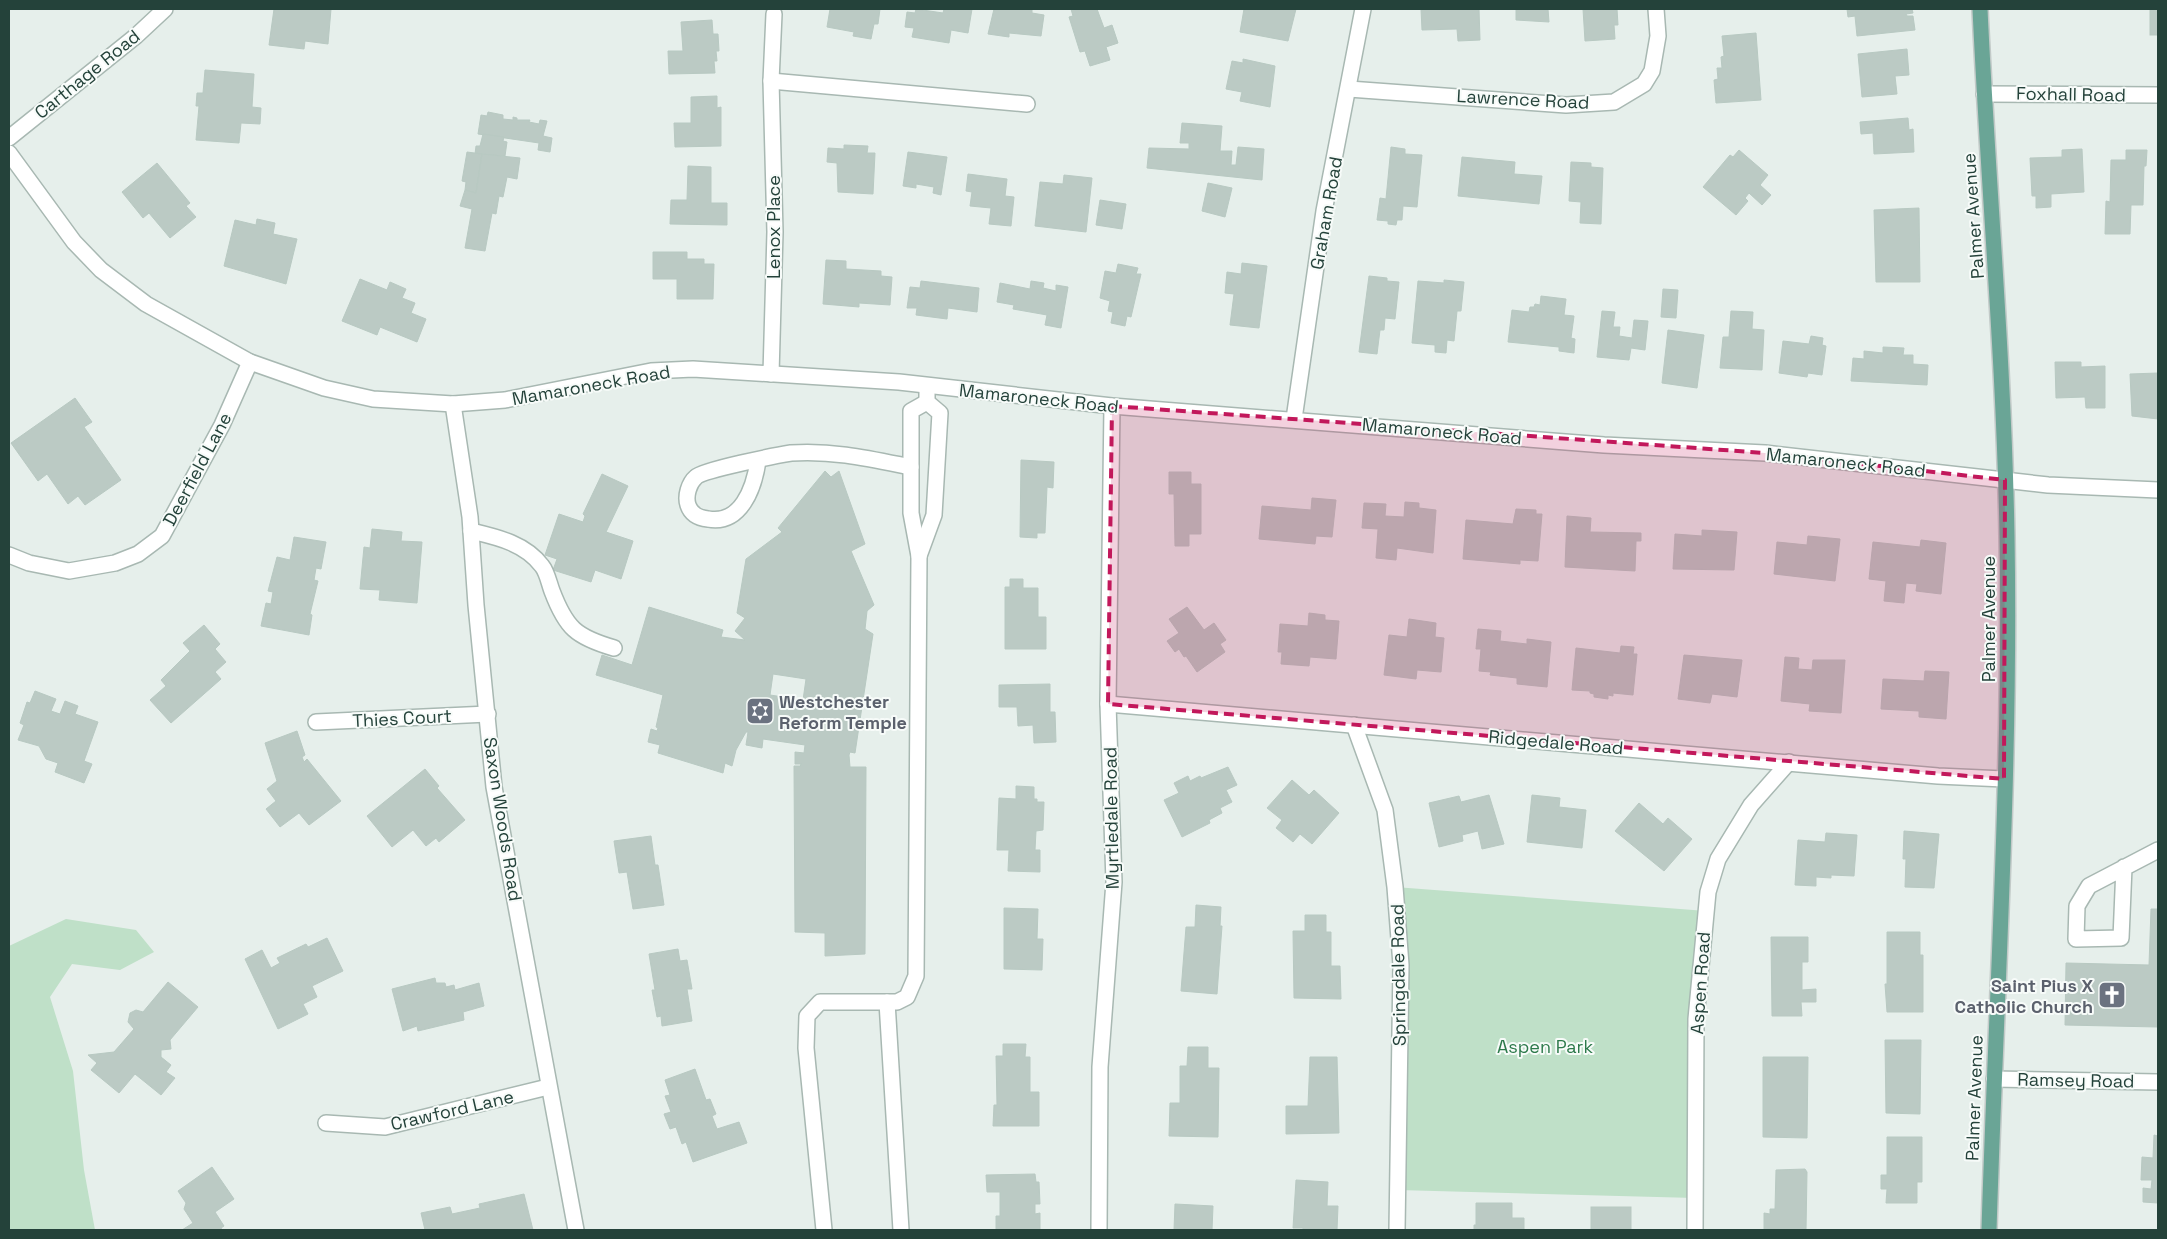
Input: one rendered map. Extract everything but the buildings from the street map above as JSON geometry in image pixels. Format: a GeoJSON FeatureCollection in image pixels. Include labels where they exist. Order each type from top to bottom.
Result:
{"type":"FeatureCollection","features":[{"type":"Feature","properties":{"kind":"main road","name":"Palmer Avenue"},"geometry":{"type":"LineString","coordinates":[[1980,9],[1984,94],[1996,251],[2005,480],[2007,650],[1989,1230]]}},
{"type":"Feature","properties":{"kind":"street","name":"Carthage Road"},"geometry":{"type":"LineString","coordinates":[[9,138],[136,36],[165,9]]}},
{"type":"Feature","properties":{"kind":"street","name":"Graham Road"},"geometry":{"type":"LineString","coordinates":[[1294,419],[1324,211],[1363,9]]}},
{"type":"Feature","properties":{"kind":"street","name":"Lawrence Road"},"geometry":{"type":"LineString","coordinates":[[1349,89],[1566,105],[1614,102],[1644,84],[1652,71],[1658,36],[1656,9]]}},
{"type":"Feature","properties":{"kind":"street","name":"Lenox Place"},"geometry":{"type":"LineString","coordinates":[[770,374],[775,232],[771,81],[774,14]]}},
{"type":"Feature","properties":{"kind":"street"},"geometry":{"type":"LineString","coordinates":[[771,81],[1027,104]]}},
{"type":"Feature","properties":{"kind":"street","name":"Foxhall Road"},"geometry":{"type":"LineString","coordinates":[[1984,94],[2158,95]]}},
{"type":"Feature","properties":{"kind":"street","name":"Mamaroneck Road"},"geometry":{"type":"LineString","coordinates":[[9,153],[74,242],[101,270],[146,304],[250,362],[324,388],[373,399],[453,404],[505,400],[651,371],[693,370],[927,386],[1112,406],[1604,445],[1765,453],[2048,485],[2158,490]]}},
{"type":"Feature","properties":{"kind":"street","name":"Deerfield Lane"},"geometry":{"type":"LineString","coordinates":[[9,555],[29,563],[69,571],[115,563],[138,554],[162,536],[222,425],[250,362]]}},
{"type":"Feature","properties":{"kind":"street"},"geometry":{"type":"LineString","coordinates":[[919,556],[934,515],[940,413],[927,402],[927,386]]}},
{"type":"Feature","properties":{"kind":"street"},"geometry":{"type":"LineString","coordinates":[[824,1230],[806,1048],[807,1016],[820,1002],[897,1002],[907,998],[916,976],[919,556],[911,513],[911,411],[927,402]]}},
{"type":"Feature","properties":{"kind":"street","name":"Saxon Woods Road"},"geometry":{"type":"LineString","coordinates":[[453,404],[471,531],[476,605],[494,787],[548,1087],[576,1230]]}},
{"type":"Feature","properties":{"kind":"street","name":"Myrtledale Road"},"geometry":{"type":"LineString","coordinates":[[1099,1230],[1100,1067],[1114,882],[1108,704],[1112,406]]}},
{"type":"Feature","properties":{"kind":"street"},"geometry":{"type":"LineString","coordinates":[[758,461],[756,474],[748,496],[728,518],[715,521],[700,518],[690,512],[687,501],[688,488],[696,476],[714,470],[790,454],[832,452],[912,467]]}},
{"type":"Feature","properties":{"kind":"street"},"geometry":{"type":"LineString","coordinates":[[471,531],[504,539],[525,550],[543,566],[560,611],[573,628],[587,640],[614,648]]}},
{"type":"Feature","properties":{"kind":"street","name":"Ridgedale Road"},"geometry":{"type":"LineString","coordinates":[[1108,704],[1938,776],[2004,779]]}},
{"type":"Feature","properties":{"kind":"street","name":"Thies Court"},"geometry":{"type":"LineString","coordinates":[[316,722],[488,714]]}},
{"type":"Feature","properties":{"kind":"street","name":"Springdale Road"},"geometry":{"type":"LineString","coordinates":[[1354,726],[1385,810],[1395,887],[1401,965],[1397,1230]]}},
{"type":"Feature","properties":{"kind":"street","name":"Aspen Road"},"geometry":{"type":"LineString","coordinates":[[1694,1230],[1696,1019],[1708,892],[1718,859],[1746,812],[1789,762]]}},
{"type":"Feature","properties":{"kind":"street"},"geometry":{"type":"LineString","coordinates":[[2124,867],[2121,938],[2076,939],[2077,906],[2089,886],[2124,867],[2158,850]]}},
{"type":"Feature","properties":{"kind":"street"},"geometry":{"type":"LineString","coordinates":[[887,1002],[901,1230]]}},
{"type":"Feature","properties":{"kind":"street","name":"Ramsey Road"},"geometry":{"type":"LineString","coordinates":[[1994,1079],[2158,1082]]}},
{"type":"Feature","properties":{"kind":"street","name":"Crawford Lane"},"geometry":{"type":"LineString","coordinates":[[326,1123],[385,1127],[548,1087]]}},
{"type":"Feature","properties":{"kind":"highlighted area"},"geometry":{"type":"Polygon","coordinates":[[[1112,406],[1765,453],[2005,480],[2004,779],[1108,704],[1112,406]]]}},
{"type":"Feature","properties":{"kind":"green space","name":"Aspen Park"},"geometry":{"type":"Polygon","coordinates":[[[1395,887],[1706,911],[1695,1198],[1398,1190],[1395,887]]]}},
{"type":"Feature","properties":{"kind":"green space"},"geometry":{"type":"Polygon","coordinates":[[[66,919],[136,930],[154,952],[120,970],[72,964],[50,997],[73,1071],[84,1170],[95,1230],[9,1230],[9,946],[66,919]]]}},
{"type":"Feature","properties":{"kind":"place","name":"Westchester Reform Temple"},"geometry":{"type":"Point","coordinates":[760,711]}},
{"type":"Feature","properties":{"kind":"place","name":"Saint Pius X Catholic Church"},"geometry":{"type":"Point","coordinates":[2112,995]}}]}
